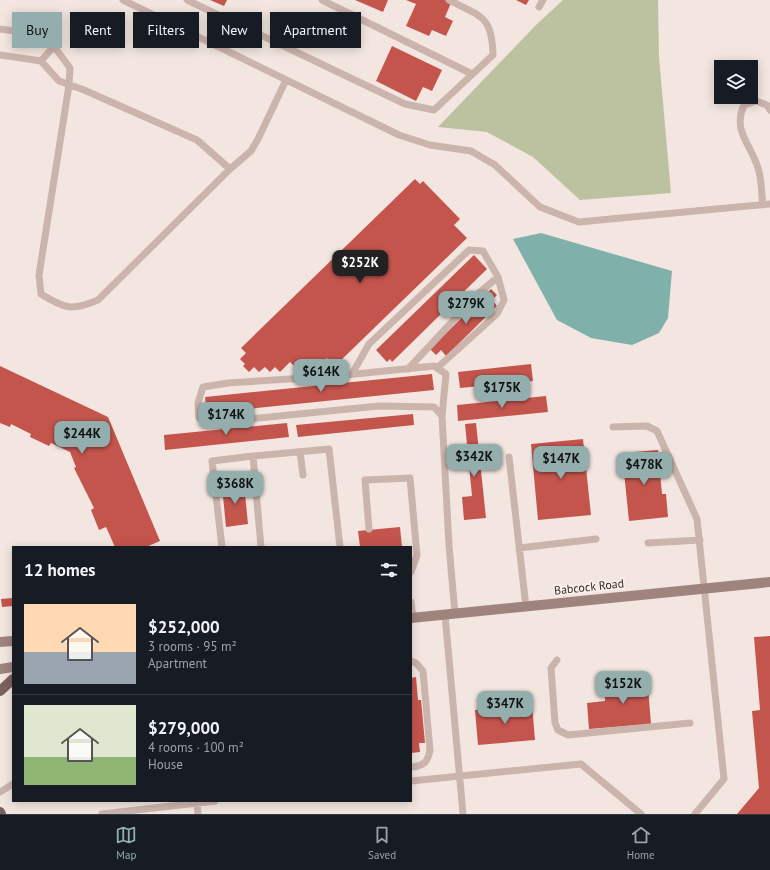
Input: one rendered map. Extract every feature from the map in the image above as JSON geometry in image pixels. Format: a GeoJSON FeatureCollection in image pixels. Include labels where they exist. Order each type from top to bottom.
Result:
{"type":"FeatureCollection","features":[{"type":"Feature","properties":{"kind":"main road","name":"Babcock Road"},"geometry":{"type":"LineString","coordinates":[[412,618],[770,582]]}},
{"type":"Feature","properties":{"kind":"main road"},"geometry":{"type":"LineString","coordinates":[[0,642],[12,641]]}},
{"type":"Feature","properties":{"kind":"main road"},"geometry":{"type":"LineString","coordinates":[[0,669],[12,667]]}},
{"type":"Feature","properties":{"kind":"main road"},"geometry":{"type":"LineString","coordinates":[[0,691],[12,680]]}},
{"type":"Feature","properties":{"kind":"lane"},"geometry":{"type":"LineString","coordinates":[[123,0],[399,135],[430,145],[471,151],[495,165],[540,207],[579,222],[766,204],[758,168],[740,129],[739,116],[744,105],[756,101],[767,104],[770,110]]}},
{"type":"Feature","properties":{"kind":"lane"},"geometry":{"type":"LineString","coordinates":[[187,0],[406,104],[434,110],[493,55],[493,36],[485,18],[449,0]]}},
{"type":"Feature","properties":{"kind":"lane"},"geometry":{"type":"LineString","coordinates":[[322,0],[472,74]]}},
{"type":"Feature","properties":{"kind":"lane"},"geometry":{"type":"LineString","coordinates":[[539,7],[543,0]]}},
{"type":"Feature","properties":{"kind":"lane"},"geometry":{"type":"LineString","coordinates":[[0,30],[12,31]]}},
{"type":"Feature","properties":{"kind":"lane"},"geometry":{"type":"LineString","coordinates":[[41,61],[52,48]]}},
{"type":"Feature","properties":{"kind":"lane"},"geometry":{"type":"LineString","coordinates":[[55,48],[70,68],[69,85],[39,275],[41,294],[60,306],[80,308],[98,300],[230,169],[251,151],[286,80]]}},
{"type":"Feature","properties":{"kind":"lane"},"geometry":{"type":"LineString","coordinates":[[0,55],[41,61],[59,81],[84,90],[197,140],[230,169]]}},
{"type":"Feature","properties":{"kind":"lane"},"geometry":{"type":"LineString","coordinates":[[352,374],[369,344],[469,250],[483,251],[498,277],[504,300],[497,314],[437,368]]}},
{"type":"Feature","properties":{"kind":"lane"},"geometry":{"type":"LineString","coordinates":[[408,369],[480,292],[498,277]]}},
{"type":"Feature","properties":{"kind":"lane"},"geometry":{"type":"LineString","coordinates":[[442,416],[434,407],[379,406],[209,423],[199,418],[198,403],[203,387],[228,383],[352,374],[434,366],[446,374],[442,416],[449,545],[450,615],[463,814]]}},
{"type":"Feature","properties":{"kind":"lane"},"geometry":{"type":"LineString","coordinates":[[613,427],[647,426],[657,431],[697,518],[724,779],[695,814]]}},
{"type":"Feature","properties":{"kind":"lane"},"geometry":{"type":"LineString","coordinates":[[222,546],[212,460],[329,449],[340,546]]}},
{"type":"Feature","properties":{"kind":"lane"},"geometry":{"type":"LineString","coordinates":[[300,452],[303,475]]}},
{"type":"Feature","properties":{"kind":"lane"},"geometry":{"type":"LineString","coordinates":[[253,456],[261,546]]}},
{"type":"Feature","properties":{"kind":"lane"},"geometry":{"type":"LineString","coordinates":[[509,457],[526,607]]}},
{"type":"Feature","properties":{"kind":"lane"},"geometry":{"type":"LineString","coordinates":[[369,529],[365,480],[410,478],[417,555],[412,569]]}},
{"type":"Feature","properties":{"kind":"lane"},"geometry":{"type":"LineString","coordinates":[[519,548],[596,539]]}},
{"type":"Feature","properties":{"kind":"lane"},"geometry":{"type":"LineString","coordinates":[[648,543],[700,540]]}},
{"type":"Feature","properties":{"kind":"lane"},"geometry":{"type":"LineString","coordinates":[[558,660],[551,668],[555,722],[558,730],[568,735],[690,723]]}},
{"type":"Feature","properties":{"kind":"lane"},"geometry":{"type":"LineString","coordinates":[[412,661],[416,663],[423,671],[430,750],[425,764],[412,767]]}},
{"type":"Feature","properties":{"kind":"lane"},"geometry":{"type":"LineString","coordinates":[[412,781],[581,764],[641,814]]}},
{"type":"Feature","properties":{"kind":"lane"},"geometry":{"type":"LineString","coordinates":[[0,792],[12,785]]}},
{"type":"Feature","properties":{"kind":"lane"},"geometry":{"type":"LineString","coordinates":[[102,814],[164,810],[197,802],[198,814]]}},
{"type":"Feature","properties":{"kind":"green space"},"geometry":{"type":"Polygon","coordinates":[[[563,0],[658,0],[659,57],[671,193],[580,200],[533,157],[487,132],[438,127],[537,24],[563,0]]]}},
{"type":"Feature","properties":{"kind":"water"},"geometry":{"type":"Polygon","coordinates":[[[541,233],[672,271],[668,318],[659,333],[632,345],[591,338],[557,320],[513,239],[541,233]]]}},
{"type":"Feature","properties":{"kind":"building"},"geometry":{"type":"Polygon","coordinates":[[[210,0],[227,0],[224,6],[210,0]]]}},
{"type":"Feature","properties":{"kind":"building"},"geometry":{"type":"Polygon","coordinates":[[[355,0],[388,0],[383,12],[355,0]]]}},
{"type":"Feature","properties":{"kind":"building"},"geometry":{"type":"Polygon","coordinates":[[[406,0],[445,0],[451,3],[445,17],[453,21],[446,36],[432,30],[429,36],[406,26],[416,4],[406,0]]]}},
{"type":"Feature","properties":{"kind":"building"},"geometry":{"type":"Polygon","coordinates":[[[516,0],[529,0],[526,5],[516,0]]]}},
{"type":"Feature","properties":{"kind":"building"},"geometry":{"type":"Polygon","coordinates":[[[392,46],[442,70],[432,91],[423,87],[416,101],[376,81],[392,46]]]}},
{"type":"Feature","properties":{"kind":"building"},"geometry":{"type":"Polygon","coordinates":[[[415,179],[420,184],[423,181],[460,219],[454,225],[467,238],[335,366],[327,358],[317,368],[312,362],[306,368],[301,362],[296,368],[290,362],[280,372],[275,367],[270,372],[265,367],[259,372],[254,367],[249,372],[243,366],[245,364],[240,359],[246,353],[241,348],[415,179]]]}},
{"type":"Feature","properties":{"kind":"building"},"geometry":{"type":"Polygon","coordinates":[[[474,255],[487,269],[392,362],[390,359],[387,362],[376,350],[474,255]]]}},
{"type":"Feature","properties":{"kind":"building"},"geometry":{"type":"Polygon","coordinates":[[[491,289],[497,295],[492,300],[497,306],[446,356],[441,350],[436,355],[430,349],[491,289]]]}},
{"type":"Feature","properties":{"kind":"building"},"geometry":{"type":"Polygon","coordinates":[[[531,364],[533,381],[460,388],[458,372],[531,364]]]}},
{"type":"Feature","properties":{"kind":"building"},"geometry":{"type":"Polygon","coordinates":[[[0,366],[108,417],[160,541],[148,546],[115,546],[106,527],[99,530],[91,510],[94,508],[74,468],[76,467],[70,452],[51,443],[49,446],[30,437],[31,434],[11,424],[10,427],[0,423],[0,366]]]}},
{"type":"Feature","properties":{"kind":"building"},"geometry":{"type":"Polygon","coordinates":[[[432,374],[434,390],[218,412],[217,409],[210,409],[210,406],[206,406],[205,397],[432,374]]]}},
{"type":"Feature","properties":{"kind":"building"},"geometry":{"type":"Polygon","coordinates":[[[546,396],[548,412],[458,421],[457,405],[546,396]]]}},
{"type":"Feature","properties":{"kind":"building"},"geometry":{"type":"Polygon","coordinates":[[[413,414],[414,425],[298,437],[296,425],[413,414]]]}},
{"type":"Feature","properties":{"kind":"building"},"geometry":{"type":"Polygon","coordinates":[[[287,423],[289,437],[165,450],[164,435],[287,423]]]}},
{"type":"Feature","properties":{"kind":"building"},"geometry":{"type":"Polygon","coordinates":[[[476,423],[486,518],[464,520],[462,497],[472,496],[465,424],[476,423]]]}},
{"type":"Feature","properties":{"kind":"building"},"geometry":{"type":"Polygon","coordinates":[[[583,439],[591,515],[538,520],[531,444],[583,439]]]}},
{"type":"Feature","properties":{"kind":"building"},"geometry":{"type":"Polygon","coordinates":[[[658,450],[662,494],[666,494],[668,517],[629,521],[622,453],[658,450]]]}},
{"type":"Feature","properties":{"kind":"building"},"geometry":{"type":"Polygon","coordinates":[[[244,484],[248,524],[226,527],[222,486],[244,484]]]}},
{"type":"Feature","properties":{"kind":"building"},"geometry":{"type":"Polygon","coordinates":[[[400,527],[402,546],[360,546],[358,531],[400,527]]]}},
{"type":"Feature","properties":{"kind":"building"},"geometry":{"type":"Polygon","coordinates":[[[12,598],[12,606],[2,607],[1,599],[12,598]]]}},
{"type":"Feature","properties":{"kind":"building"},"geometry":{"type":"Polygon","coordinates":[[[770,636],[770,814],[737,814],[759,788],[752,711],[760,710],[754,637],[770,636]]]}},
{"type":"Feature","properties":{"kind":"building"},"geometry":{"type":"Polygon","coordinates":[[[647,675],[651,724],[589,729],[587,703],[605,701],[605,694],[617,693],[615,678],[647,675]]]}},
{"type":"Feature","properties":{"kind":"building"},"geometry":{"type":"Polygon","coordinates":[[[416,677],[418,700],[421,700],[425,743],[419,743],[420,752],[412,753],[412,678],[416,677]]]}},
{"type":"Feature","properties":{"kind":"building"},"geometry":{"type":"Polygon","coordinates":[[[532,704],[535,740],[478,745],[475,710],[532,704]]]}}]}
